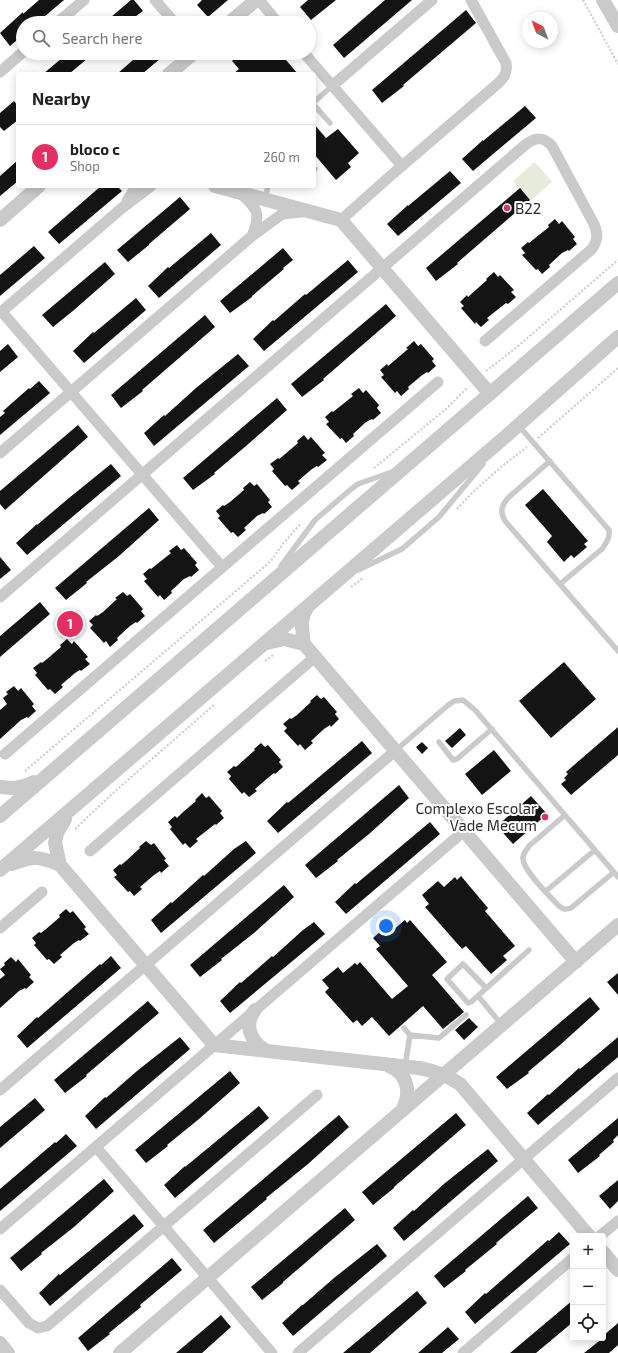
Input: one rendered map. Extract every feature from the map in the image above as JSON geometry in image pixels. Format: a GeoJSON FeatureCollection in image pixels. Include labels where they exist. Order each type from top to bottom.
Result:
{"type":"FeatureCollection","features":[{"type":"Feature","properties":{"kind":"street"},"geometry":{"type":"LineString","coordinates":[[65,16],[84,0]]}},
{"type":"Feature","properties":{"kind":"street"},"geometry":{"type":"LineString","coordinates":[[155,0],[169,16]]}},
{"type":"Feature","properties":{"kind":"street"},"geometry":{"type":"LineString","coordinates":[[238,16],[257,0],[272,16]]}},
{"type":"Feature","properties":{"kind":"street"},"geometry":{"type":"LineString","coordinates":[[332,86],[432,0]]}},
{"type":"Feature","properties":{"kind":"street"},"geometry":{"type":"LineString","coordinates":[[341,220],[506,75],[506,63],[471,0]]}},
{"type":"Feature","properties":{"kind":"street"},"geometry":{"type":"LineString","coordinates":[[603,0],[618,26]]}},
{"type":"Feature","properties":{"kind":"street"},"geometry":{"type":"LineString","coordinates":[[0,72],[16,58]]}},
{"type":"Feature","properties":{"kind":"street"},"geometry":{"type":"LineString","coordinates":[[171,72],[186,60]]}},
{"type":"Feature","properties":{"kind":"street"},"geometry":{"type":"LineString","coordinates":[[310,60],[402,166]]}},
{"type":"Feature","properties":{"kind":"street"},"geometry":{"type":"LineString","coordinates":[[0,597],[530,141],[541,138],[549,143],[594,224],[598,235],[596,243],[592,249],[485,342]]}},
{"type":"Feature","properties":{"kind":"street"},"geometry":{"type":"LineString","coordinates":[[0,220],[37,188]]}},
{"type":"Feature","properties":{"kind":"street"},"geometry":{"type":"LineString","coordinates":[[122,208],[131,196],[134,188]]}},
{"type":"Feature","properties":{"kind":"street"},"geometry":{"type":"LineString","coordinates":[[147,188],[1,312],[222,567]]}},
{"type":"Feature","properties":{"kind":"street"},"geometry":{"type":"LineString","coordinates":[[223,188],[239,192],[267,193],[311,212],[341,220],[490,394]]}},
{"type":"Feature","properties":{"kind":"street"},"geometry":{"type":"LineString","coordinates":[[239,192],[252,203],[257,214],[258,222],[252,236]]}},
{"type":"Feature","properties":{"kind":"street"},"geometry":{"type":"LineString","coordinates":[[0,452],[252,236],[282,214],[290,212],[311,212]]}},
{"type":"Feature","properties":{"kind":"street"},"geometry":{"type":"LineString","coordinates":[[0,816],[618,283]]}},
{"type":"Feature","properties":{"kind":"street"},"geometry":{"type":"LineString","coordinates":[[270,649],[308,607],[344,584],[518,425],[618,337]]}},
{"type":"Feature","properties":{"kind":"street"},"geometry":{"type":"LineString","coordinates":[[5,754],[438,382]]}},
{"type":"Feature","properties":{"kind":"street"},"geometry":{"type":"LineString","coordinates":[[308,607],[303,614],[301,625],[304,644],[576,962]]}},
{"type":"Feature","properties":{"kind":"street"},"geometry":{"type":"LineString","coordinates":[[2,869],[71,809],[270,649],[284,639],[304,644]]}},
{"type":"Feature","properties":{"kind":"street"},"geometry":{"type":"LineString","coordinates":[[90,851],[315,658]]}},
{"type":"Feature","properties":{"kind":"street"},"geometry":{"type":"LineString","coordinates":[[0,1090],[395,751]]}},
{"type":"Feature","properties":{"kind":"street"},"geometry":{"type":"LineString","coordinates":[[0,787],[12,789],[20,788],[44,778]]}},
{"type":"Feature","properties":{"kind":"street"},"geometry":{"type":"LineString","coordinates":[[71,809],[57,833],[55,843],[60,865],[214,1045],[385,1064],[435,1071],[445,1075],[460,1084],[586,1233]]}},
{"type":"Feature","properties":{"kind":"street"},"geometry":{"type":"LineString","coordinates":[[0,1229],[464,831]]}},
{"type":"Feature","properties":{"kind":"street"},"geometry":{"type":"LineString","coordinates":[[2,869],[28,858],[39,858],[60,865]]}},
{"type":"Feature","properties":{"kind":"street"},"geometry":{"type":"LineString","coordinates":[[0,928],[42,892]]}},
{"type":"Feature","properties":{"kind":"street"},"geometry":{"type":"LineString","coordinates":[[120,1353],[618,925]]}},
{"type":"Feature","properties":{"kind":"street"},"geometry":{"type":"LineString","coordinates":[[256,1010],[249,1020],[249,1031],[259,1047],[265,1050]]}},
{"type":"Feature","properties":{"kind":"street"},"geometry":{"type":"LineString","coordinates":[[385,1064],[394,1068],[402,1075],[406,1084],[408,1093],[402,1112]]}},
{"type":"Feature","properties":{"kind":"street"},"geometry":{"type":"LineString","coordinates":[[298,1353],[618,1078]]}},
{"type":"Feature","properties":{"kind":"street"},"geometry":{"type":"LineString","coordinates":[[0,1290],[29,1323],[38,1328],[50,1324],[317,1095]]}},
{"type":"Feature","properties":{"kind":"street"},"geometry":{"type":"LineString","coordinates":[[96,1147],[272,1353]]}},
{"type":"Feature","properties":{"kind":"street"},"geometry":{"type":"LineString","coordinates":[[604,1233],[618,1221]]}},
{"type":"Feature","properties":{"kind":"street"},"geometry":{"type":"LineString","coordinates":[[606,1256],[618,1270]]}},
{"type":"Feature","properties":{"kind":"street"},"geometry":{"type":"LineString","coordinates":[[463,1353],[570,1261]]}},
{"type":"Feature","properties":{"kind":"street"},"geometry":{"type":"LineString","coordinates":[[0,1343],[8,1353]]}},
{"type":"Feature","properties":{"kind":"lane"},"geometry":{"type":"LineString","coordinates":[[316,100],[332,86]]}},
{"type":"Feature","properties":{"kind":"lane"},"geometry":{"type":"LineString","coordinates":[[316,107],[330,123]]}},
{"type":"Feature","properties":{"kind":"lane"},"geometry":{"type":"LineString","coordinates":[[518,425],[607,526],[610,535],[607,543],[602,549],[560,584]]}},
{"type":"Feature","properties":{"kind":"lane"},"geometry":{"type":"LineString","coordinates":[[550,461],[508,498],[503,504],[501,510],[502,516],[618,651]]}},
{"type":"Feature","properties":{"kind":"lane"},"geometry":{"type":"LineString","coordinates":[[264,589],[315,520],[358,484],[407,466]]}},
{"type":"Feature","properties":{"kind":"lane"},"geometry":{"type":"LineString","coordinates":[[395,751],[454,701],[463,700],[470,704],[492,729],[618,877]]}},
{"type":"Feature","properties":{"kind":"lane"},"geometry":{"type":"LineString","coordinates":[[439,742],[453,760],[457,759],[492,729]]}},
{"type":"Feature","properties":{"kind":"lane"},"geometry":{"type":"LineString","coordinates":[[565,815],[529,846],[523,858],[526,869],[561,908],[567,910],[614,872]]}},
{"type":"Feature","properties":{"kind":"lane"},"geometry":{"type":"LineString","coordinates":[[546,892],[595,850]]}},
{"type":"Feature","properties":{"kind":"lane"},"geometry":{"type":"LineString","coordinates":[[486,988],[463,964],[448,977],[448,980],[468,1003],[471,1002],[530,950]]}},
{"type":"Feature","properties":{"kind":"lane"},"geometry":{"type":"LineString","coordinates":[[478,996],[503,1025]]}},
{"type":"Feature","properties":{"kind":"lane"},"geometry":{"type":"LineString","coordinates":[[404,1028],[410,1035],[439,1038],[466,1014]]}},
{"type":"Feature","properties":{"kind":"lane"},"geometry":{"type":"LineString","coordinates":[[405,1067],[410,1035]]}},
{"type":"Feature","properties":{"kind":"path"},"geometry":{"type":"LineString","coordinates":[[583,0],[618,64]]}},
{"type":"Feature","properties":{"kind":"path"},"geometry":{"type":"LineString","coordinates":[[453,513],[501,467],[534,442],[618,368]]}},
{"type":"Feature","properties":{"kind":"path"},"geometry":{"type":"LineString","coordinates":[[344,584],[365,576]]}},
{"type":"Feature","properties":{"kind":"path"},"geometry":{"type":"LineString","coordinates":[[264,661],[270,649]]}},
{"type":"Feature","properties":{"kind":"path"},"geometry":{"type":"LineString","coordinates":[[73,830],[217,702]]}},
{"type":"Feature","properties":{"kind":"green space"},"geometry":{"type":"Polygon","coordinates":[[[535,162],[552,182],[530,201],[513,181],[535,162]]]}},
{"type":"Feature","properties":{"kind":"building"},"geometry":{"type":"Polygon","coordinates":[[[39,0],[64,0],[45,16],[19,16],[23,12],[23,14],[39,0]]]}},
{"type":"Feature","properties":{"kind":"building"},"geometry":{"type":"Polygon","coordinates":[[[131,0],[134,0],[143,11],[136,16],[112,16],[131,0]]]}},
{"type":"Feature","properties":{"kind":"building"},"geometry":{"type":"Polygon","coordinates":[[[202,0],[228,0],[209,16],[207,16],[197,5],[202,0]]]}},
{"type":"Feature","properties":{"kind":"building"},"geometry":{"type":"Polygon","coordinates":[[[308,0],[336,0],[316,16],[308,16],[300,7],[308,0]]]}},
{"type":"Feature","properties":{"kind":"building"},"geometry":{"type":"Polygon","coordinates":[[[385,0],[412,0],[344,58],[333,45],[385,0]]]}},
{"type":"Feature","properties":{"kind":"building"},"geometry":{"type":"Polygon","coordinates":[[[466,10],[476,23],[403,85],[404,86],[382,103],[372,90],[466,10]]]}},
{"type":"Feature","properties":{"kind":"building"},"geometry":{"type":"Polygon","coordinates":[[[16,18],[16,41],[10,46],[0,33],[16,18]]]}},
{"type":"Feature","properties":{"kind":"building"},"geometry":{"type":"Polygon","coordinates":[[[60,60],[86,60],[71,72],[45,72],[60,60]]]}},
{"type":"Feature","properties":{"kind":"building"},"geometry":{"type":"Polygon","coordinates":[[[133,60],[159,60],[144,72],[119,72],[133,60]]]}},
{"type":"Feature","properties":{"kind":"building"},"geometry":{"type":"Polygon","coordinates":[[[286,60],[296,72],[235,72],[239,69],[232,61],[286,60]]]}},
{"type":"Feature","properties":{"kind":"building"},"geometry":{"type":"Polygon","coordinates":[[[14,101],[16,104],[16,122],[4,131],[0,127],[0,113],[14,101]]]}},
{"type":"Feature","properties":{"kind":"building"},"geometry":{"type":"Polygon","coordinates":[[[525,106],[536,118],[473,171],[462,159],[525,106]]]}},
{"type":"Feature","properties":{"kind":"building"},"geometry":{"type":"Polygon","coordinates":[[[316,126],[326,138],[338,129],[359,153],[348,163],[351,167],[336,180],[316,156],[316,126]]]}},
{"type":"Feature","properties":{"kind":"building"},"geometry":{"type":"Polygon","coordinates":[[[16,162],[16,183],[0,196],[0,176],[16,162]]]}},
{"type":"Feature","properties":{"kind":"building"},"geometry":{"type":"Polygon","coordinates":[[[450,171],[461,183],[398,236],[387,224],[450,171]]]}},
{"type":"Feature","properties":{"kind":"building"},"geometry":{"type":"Polygon","coordinates":[[[99,188],[119,188],[122,191],[59,244],[48,232],[99,188]]]}},
{"type":"Feature","properties":{"kind":"building"},"geometry":{"type":"Polygon","coordinates":[[[520,188],[530,200],[457,263],[458,264],[436,281],[426,268],[520,188]]]}},
{"type":"Feature","properties":{"kind":"building"},"geometry":{"type":"Polygon","coordinates":[[[180,197],[190,209],[128,262],[117,250],[180,197]]]}},
{"type":"Feature","properties":{"kind":"building"},"geometry":{"type":"Polygon","coordinates":[[[555,219],[559,224],[562,221],[575,237],[573,239],[577,244],[569,251],[568,250],[562,253],[542,274],[538,269],[536,270],[522,255],[525,253],[521,248],[549,227],[548,225],[555,219]]]}},
{"type":"Feature","properties":{"kind":"building"},"geometry":{"type":"Polygon","coordinates":[[[211,233],[221,245],[159,298],[148,286],[168,267],[169,268],[211,233]]]}},
{"type":"Feature","properties":{"kind":"building"},"geometry":{"type":"Polygon","coordinates":[[[34,246],[45,258],[0,296],[0,275],[34,246]]]}},
{"type":"Feature","properties":{"kind":"building"},"geometry":{"type":"Polygon","coordinates":[[[283,248],[293,260],[252,297],[230,313],[220,301],[283,248]]]}},
{"type":"Feature","properties":{"kind":"building"},"geometry":{"type":"Polygon","coordinates":[[[348,260],[358,272],[264,351],[253,339],[273,320],[274,321],[348,260]]]}},
{"type":"Feature","properties":{"kind":"building"},"geometry":{"type":"Polygon","coordinates":[[[105,262],[115,274],[53,327],[42,315],[105,262]]]}},
{"type":"Feature","properties":{"kind":"building"},"geometry":{"type":"Polygon","coordinates":[[[494,272],[498,277],[500,275],[514,290],[511,292],[516,297],[487,318],[489,320],[481,327],[476,322],[475,324],[461,308],[464,306],[460,302],[467,295],[468,297],[494,272]]]}},
{"type":"Feature","properties":{"kind":"building"},"geometry":{"type":"Polygon","coordinates":[[[136,298],[146,310],[84,363],[73,351],[93,332],[94,333],[136,298]]]}},
{"type":"Feature","properties":{"kind":"building"},"geometry":{"type":"Polygon","coordinates":[[[386,304],[396,316],[323,379],[324,380],[302,397],[291,384],[386,304]]]}},
{"type":"Feature","properties":{"kind":"building"},"geometry":{"type":"Polygon","coordinates":[[[205,315],[215,327],[142,390],[143,391],[121,408],[111,395],[205,315]]]}},
{"type":"Feature","properties":{"kind":"building"},"geometry":{"type":"Polygon","coordinates":[[[414,341],[418,346],[421,344],[434,359],[432,361],[436,366],[408,387],[409,389],[401,396],[397,391],[395,393],[381,377],[384,375],[380,370],[387,364],[388,366],[394,361],[408,349],[406,348],[414,341]]]}},
{"type":"Feature","properties":{"kind":"building"},"geometry":{"type":"Polygon","coordinates":[[[8,344],[18,357],[0,372],[0,351],[8,344]]]}},
{"type":"Feature","properties":{"kind":"building"},"geometry":{"type":"Polygon","coordinates":[[[238,354],[249,366],[154,446],[144,433],[238,354]]]}},
{"type":"Feature","properties":{"kind":"building"},"geometry":{"type":"Polygon","coordinates":[[[39,381],[50,393],[0,435],[0,417],[5,413],[3,411],[39,381]]]}},
{"type":"Feature","properties":{"kind":"building"},"geometry":{"type":"Polygon","coordinates":[[[359,388],[363,393],[366,390],[379,405],[377,408],[381,413],[373,420],[372,419],[366,422],[346,443],[342,438],[340,439],[326,424],[329,422],[325,417],[353,396],[351,394],[359,388]]]}},
{"type":"Feature","properties":{"kind":"building"},"geometry":{"type":"Polygon","coordinates":[[[277,398],[287,410],[214,473],[215,474],[193,490],[183,478],[277,398]]]}},
{"type":"Feature","properties":{"kind":"building"},"geometry":{"type":"Polygon","coordinates":[[[78,425],[88,437],[5,510],[0,504],[0,491],[78,425]]]}},
{"type":"Feature","properties":{"kind":"building"},"geometry":{"type":"Polygon","coordinates":[[[304,435],[308,440],[311,437],[325,453],[322,455],[327,460],[318,467],[317,466],[312,469],[298,481],[300,483],[292,490],[287,485],[285,486],[272,471],[274,469],[270,464],[284,455],[298,443],[297,441],[304,435]]]}},
{"type":"Feature","properties":{"kind":"building"},"geometry":{"type":"Polygon","coordinates":[[[111,464],[121,476],[27,555],[16,543],[111,464]]]}},
{"type":"Feature","properties":{"kind":"building"},"geometry":{"type":"Polygon","coordinates":[[[250,482],[254,486],[257,484],[270,500],[268,502],[272,507],[264,514],[263,513],[257,516],[244,528],[246,530],[238,537],[233,532],[231,533],[218,518],[220,516],[216,511],[223,505],[224,506],[230,502],[244,490],[243,488],[250,482]]]}},
{"type":"Feature","properties":{"kind":"building"},"geometry":{"type":"Polygon","coordinates":[[[543,489],[588,541],[584,544],[587,547],[574,558],[571,555],[564,562],[547,542],[552,536],[525,505],[543,489]]]}},
{"type":"Feature","properties":{"kind":"building"},"geometry":{"type":"Polygon","coordinates":[[[149,508],[159,520],[119,556],[66,600],[55,588],[149,508]]]}},
{"type":"Feature","properties":{"kind":"building"},"geometry":{"type":"Polygon","coordinates":[[[177,545],[181,550],[184,548],[197,563],[195,565],[199,570],[191,577],[190,576],[184,579],[164,600],[160,595],[158,597],[144,581],[147,579],[143,574],[171,553],[169,551],[177,545]]]}},
{"type":"Feature","properties":{"kind":"building"},"geometry":{"type":"Polygon","coordinates":[[[0,557],[11,570],[0,579],[0,557]]]}},
{"type":"Feature","properties":{"kind":"building"},"geometry":{"type":"Polygon","coordinates":[[[123,592],[127,596],[130,594],[143,609],[141,611],[145,616],[137,623],[136,622],[130,626],[110,647],[106,641],[104,643],[90,628],[93,625],[89,621],[96,615],[97,616],[103,612],[117,599],[115,598],[123,592]]]}},
{"type":"Feature","properties":{"kind":"building"},"geometry":{"type":"Polygon","coordinates":[[[40,602],[50,614],[0,657],[0,636],[40,602]]]}},
{"type":"Feature","properties":{"kind":"building"},"geometry":{"type":"Polygon","coordinates":[[[67,639],[72,644],[74,641],[88,657],[85,659],[90,664],[81,671],[80,670],[75,673],[61,685],[63,687],[55,694],[50,689],[48,690],[35,675],[37,673],[33,668],[47,659],[61,647],[60,645],[67,639]]]}},
{"type":"Feature","properties":{"kind":"building"},"geometry":{"type":"Polygon","coordinates":[[[564,662],[596,699],[551,738],[519,701],[564,662]]]}},
{"type":"Feature","properties":{"kind":"building"},"geometry":{"type":"Polygon","coordinates":[[[14,686],[18,691],[21,688],[34,704],[32,706],[36,711],[28,718],[27,717],[21,720],[0,739],[0,710],[7,704],[3,698],[8,694],[6,692],[14,686]]]}},
{"type":"Feature","properties":{"kind":"building"},"geometry":{"type":"Polygon","coordinates":[[[317,695],[321,699],[324,697],[337,712],[335,714],[339,719],[331,727],[330,725],[324,729],[311,741],[313,743],[305,750],[300,744],[298,746],[284,731],[287,728],[283,724],[290,718],[291,719],[297,715],[317,695]]]}},
{"type":"Feature","properties":{"kind":"building"},"geometry":{"type":"Polygon","coordinates":[[[618,727],[618,755],[571,795],[561,784],[566,780],[564,778],[568,774],[566,772],[618,727]]]}},
{"type":"Feature","properties":{"kind":"building"},"geometry":{"type":"Polygon","coordinates":[[[460,728],[466,735],[452,748],[445,741],[460,728]]]}},
{"type":"Feature","properties":{"kind":"building"},"geometry":{"type":"Polygon","coordinates":[[[362,741],[372,753],[278,833],[267,821],[287,802],[288,803],[362,741]]]}},
{"type":"Feature","properties":{"kind":"building"},"geometry":{"type":"Polygon","coordinates":[[[422,742],[428,748],[422,754],[416,747],[422,742]]]}},
{"type":"Feature","properties":{"kind":"building"},"geometry":{"type":"Polygon","coordinates":[[[261,743],[265,747],[268,745],[281,760],[279,762],[283,767],[255,789],[257,791],[249,797],[244,792],[242,794],[229,779],[231,776],[227,772],[234,766],[236,767],[261,743]]]}},
{"type":"Feature","properties":{"kind":"building"},"geometry":{"type":"Polygon","coordinates":[[[494,750],[511,771],[482,795],[465,774],[494,750]]]}},
{"type":"Feature","properties":{"kind":"building"},"geometry":{"type":"Polygon","coordinates":[[[399,785],[409,798],[337,860],[338,861],[316,878],[305,865],[399,785]]]}},
{"type":"Feature","properties":{"kind":"building"},"geometry":{"type":"Polygon","coordinates":[[[202,793],[206,798],[209,796],[222,811],[220,813],[224,818],[196,839],[198,841],[190,848],[185,843],[183,845],[170,829],[172,827],[168,822],[175,816],[177,818],[196,801],[195,800],[202,793]]]}},
{"type":"Feature","properties":{"kind":"building"},"geometry":{"type":"Polygon","coordinates":[[[531,796],[547,814],[513,844],[497,826],[531,796]]]}},
{"type":"Feature","properties":{"kind":"building"},"geometry":{"type":"Polygon","coordinates":[[[430,822],[440,834],[346,914],[335,902],[355,883],[356,884],[430,822]]]}},
{"type":"Feature","properties":{"kind":"building"},"geometry":{"type":"Polygon","coordinates":[[[146,841],[151,845],[154,843],[166,859],[164,860],[169,866],[161,873],[160,871],[154,875],[140,887],[142,889],[134,896],[130,891],[128,892],[114,877],[117,875],[113,870],[126,861],[146,841]]]}},
{"type":"Feature","properties":{"kind":"building"},"geometry":{"type":"Polygon","coordinates":[[[246,841],[256,853],[161,933],[151,920],[234,849],[246,841]]]}},
{"type":"Feature","properties":{"kind":"building"},"geometry":{"type":"Polygon","coordinates":[[[461,876],[488,908],[485,911],[515,946],[503,956],[507,960],[491,974],[466,946],[462,949],[425,907],[429,904],[422,895],[438,881],[444,887],[455,877],[457,880],[461,876]]]}},
{"type":"Feature","properties":{"kind":"building"},"geometry":{"type":"Polygon","coordinates":[[[284,885],[294,897],[254,933],[200,977],[190,965],[284,885]]]}},
{"type":"Feature","properties":{"kind":"building"},"geometry":{"type":"Polygon","coordinates":[[[66,909],[70,913],[73,911],[86,927],[84,929],[89,934],[80,941],[79,940],[74,943],[60,955],[62,957],[54,964],[49,959],[47,960],[34,945],[36,943],[32,938],[39,932],[41,933],[46,929],[60,917],[59,915],[66,909]]]}},
{"type":"Feature","properties":{"kind":"building"},"geometry":{"type":"Polygon","coordinates":[[[405,920],[407,923],[410,920],[447,962],[432,975],[464,1012],[443,1029],[423,1006],[389,1036],[372,1017],[362,1026],[357,1020],[353,1023],[325,992],[329,988],[322,980],[338,967],[343,973],[355,963],[357,965],[360,962],[392,999],[408,986],[376,949],[380,946],[373,938],[389,924],[393,930],[405,920]]]}},
{"type":"Feature","properties":{"kind":"building"},"geometry":{"type":"Polygon","coordinates":[[[314,922],[325,934],[230,1013],[220,1001],[240,982],[241,983],[314,922]]]}},
{"type":"Feature","properties":{"kind":"building"},"geometry":{"type":"Polygon","coordinates":[[[111,956],[121,968],[27,1048],[17,1036],[37,1017],[38,1018],[111,956]]]}},
{"type":"Feature","properties":{"kind":"building"},"geometry":{"type":"Polygon","coordinates":[[[11,957],[16,962],[18,959],[31,975],[29,977],[34,982],[26,989],[25,988],[19,991],[0,1008],[0,979],[5,975],[0,969],[11,957]]]}},
{"type":"Feature","properties":{"kind":"building"},"geometry":{"type":"Polygon","coordinates":[[[618,973],[618,995],[607,982],[618,973]]]}},
{"type":"Feature","properties":{"kind":"building"},"geometry":{"type":"Polygon","coordinates":[[[590,997],[600,1009],[528,1072],[529,1073],[507,1089],[496,1077],[590,997]]]}},
{"type":"Feature","properties":{"kind":"building"},"geometry":{"type":"Polygon","coordinates":[[[148,1001],[159,1013],[86,1075],[87,1076],[65,1093],[54,1080],[148,1001]]]}},
{"type":"Feature","properties":{"kind":"building"},"geometry":{"type":"Polygon","coordinates":[[[469,1018],[478,1027],[464,1040],[455,1030],[469,1018]]]}},
{"type":"Feature","properties":{"kind":"building"},"geometry":{"type":"Polygon","coordinates":[[[180,1037],[190,1049],[96,1129],[85,1116],[105,1097],[106,1098],[180,1037]]]}},
{"type":"Feature","properties":{"kind":"building"},"geometry":{"type":"Polygon","coordinates":[[[618,1037],[618,1057],[538,1125],[527,1113],[579,1068],[580,1069],[618,1037]]]}},
{"type":"Feature","properties":{"kind":"building"},"geometry":{"type":"Polygon","coordinates":[[[230,1071],[240,1083],[167,1145],[168,1146],[146,1163],[135,1150],[230,1071]]]}},
{"type":"Feature","properties":{"kind":"building"},"geometry":{"type":"Polygon","coordinates":[[[35,1098],[45,1110],[0,1148],[0,1127],[35,1098]]]}},
{"type":"Feature","properties":{"kind":"building"},"geometry":{"type":"Polygon","coordinates":[[[259,1106],[269,1118],[175,1198],[164,1185],[259,1106]]]}},
{"type":"Feature","properties":{"kind":"building"},"geometry":{"type":"Polygon","coordinates":[[[456,1113],[466,1125],[373,1205],[362,1192],[456,1113]]]}},
{"type":"Feature","properties":{"kind":"building"},"geometry":{"type":"Polygon","coordinates":[[[339,1115],[349,1127],[308,1164],[214,1243],[203,1230],[339,1115]]]}},
{"type":"Feature","properties":{"kind":"building"},"geometry":{"type":"Polygon","coordinates":[[[618,1118],[618,1135],[613,1140],[614,1142],[599,1155],[600,1156],[578,1173],[568,1160],[618,1118]]]}},
{"type":"Feature","properties":{"kind":"building"},"geometry":{"type":"Polygon","coordinates":[[[66,1134],[77,1146],[0,1211],[0,1189],[66,1134]]]}},
{"type":"Feature","properties":{"kind":"building"},"geometry":{"type":"Polygon","coordinates":[[[488,1149],[498,1161],[404,1241],[393,1228],[445,1183],[488,1149]]]}},
{"type":"Feature","properties":{"kind":"building"},"geometry":{"type":"Polygon","coordinates":[[[104,1179],[114,1191],[74,1227],[21,1271],[10,1258],[104,1179]]]}},
{"type":"Feature","properties":{"kind":"building"},"geometry":{"type":"Polygon","coordinates":[[[618,1180],[618,1201],[610,1209],[599,1196],[618,1180]]]}},
{"type":"Feature","properties":{"kind":"building"},"geometry":{"type":"Polygon","coordinates":[[[528,1196],[538,1208],[465,1270],[466,1271],[444,1288],[434,1276],[528,1196]]]}},
{"type":"Feature","properties":{"kind":"building"},"geometry":{"type":"Polygon","coordinates":[[[345,1208],[355,1220],[262,1300],[251,1287],[345,1208]]]}},
{"type":"Feature","properties":{"kind":"building"},"geometry":{"type":"Polygon","coordinates":[[[134,1214],[144,1226],[50,1306],[39,1293],[59,1274],[60,1275],[134,1214]]]}},
{"type":"Feature","properties":{"kind":"building"},"geometry":{"type":"Polygon","coordinates":[[[559,1232],[570,1244],[475,1324],[465,1312],[485,1293],[486,1294],[548,1240],[549,1241],[559,1232]]]}},
{"type":"Feature","properties":{"kind":"building"},"geometry":{"type":"Polygon","coordinates":[[[377,1244],[387,1256],[293,1336],[282,1323],[334,1278],[377,1244]]]}},
{"type":"Feature","properties":{"kind":"building"},"geometry":{"type":"Polygon","coordinates":[[[172,1258],[182,1270],[140,1305],[141,1307],[109,1333],[110,1334],[88,1351],[78,1338],[172,1258]]]}},
{"type":"Feature","properties":{"kind":"building"},"geometry":{"type":"Polygon","coordinates":[[[417,1291],[427,1303],[370,1353],[343,1353],[417,1291]]]}},
{"type":"Feature","properties":{"kind":"building"},"geometry":{"type":"Polygon","coordinates":[[[570,1303],[570,1325],[536,1353],[510,1353],[570,1303]]]}},
{"type":"Feature","properties":{"kind":"building"},"geometry":{"type":"Polygon","coordinates":[[[221,1315],[231,1327],[202,1353],[176,1353],[221,1315]]]}},
{"type":"Feature","properties":{"kind":"building"},"geometry":{"type":"Polygon","coordinates":[[[618,1323],[618,1345],[609,1353],[584,1353],[599,1341],[606,1341],[606,1333],[618,1323]]]}},
{"type":"Feature","properties":{"kind":"building"},"geometry":{"type":"Polygon","coordinates":[[[448,1327],[459,1339],[442,1353],[418,1353],[448,1327]]]}},
{"type":"Feature","properties":{"kind":"place","name":"B22"},"geometry":{"type":"Point","coordinates":[507,208]}},
{"type":"Feature","properties":{"kind":"place","name":"bloco c"},"geometry":{"type":"Point","coordinates":[70,624]}},
{"type":"Feature","properties":{"kind":"place","name":"Complexo Escolar Vade Mecum"},"geometry":{"type":"Point","coordinates":[545,817]}}]}
